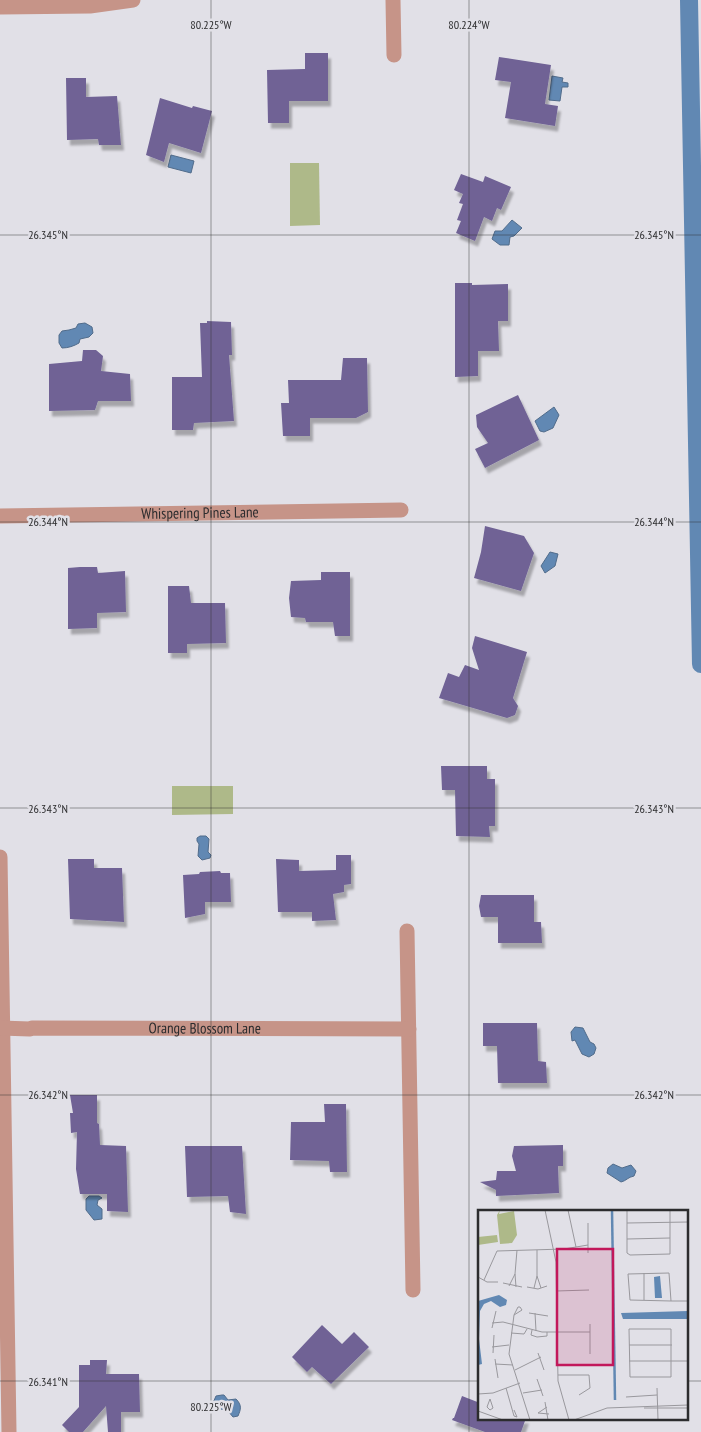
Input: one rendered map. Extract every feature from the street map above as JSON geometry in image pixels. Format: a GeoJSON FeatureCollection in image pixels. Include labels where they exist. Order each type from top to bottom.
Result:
{"type":"FeatureCollection","features":[{"type":"Feature","properties":{"kind":"street"},"geometry":{"type":"LineString","coordinates":[[0,7],[90,6],[133,0]]}},
{"type":"Feature","properties":{"kind":"street"},"geometry":{"type":"LineString","coordinates":[[393,0],[394,54]]}},
{"type":"Feature","properties":{"kind":"street","name":"Whispering Pines Lane"},"geometry":{"type":"LineString","coordinates":[[0,516],[401,510]]}},
{"type":"Feature","properties":{"kind":"street"},"geometry":{"type":"LineString","coordinates":[[0,858],[1,1028],[9,1432]]}},
{"type":"Feature","properties":{"kind":"street"},"geometry":{"type":"LineString","coordinates":[[408,931],[413,1290]]}},
{"type":"Feature","properties":{"kind":"street","name":"Orange Blossom Lane"},"geometry":{"type":"LineString","coordinates":[[1,1028],[409,1030]]}},
{"type":"Feature","properties":{"kind":"green space"},"geometry":{"type":"Polygon","coordinates":[[[290,163],[319,163],[320,225],[290,226],[290,163]]]}},
{"type":"Feature","properties":{"kind":"green space"},"geometry":{"type":"Polygon","coordinates":[[[172,786],[233,786],[233,814],[172,815],[172,786]]]}},
{"type":"Feature","properties":{"kind":"water"},"geometry":{"type":"Polygon","coordinates":[[[552,76],[563,78],[562,82],[568,83],[568,87],[562,87],[560,101],[549,100],[552,76]]]}},
{"type":"Feature","properties":{"kind":"water"},"geometry":{"type":"Polygon","coordinates":[[[171,155],[194,161],[191,173],[168,167],[171,155]]]}},
{"type":"Feature","properties":{"kind":"water"},"geometry":{"type":"Polygon","coordinates":[[[512,220],[522,228],[514,236],[510,237],[509,245],[500,245],[492,239],[495,231],[502,231],[512,220]]]}},
{"type":"Feature","properties":{"kind":"water"},"geometry":{"type":"Polygon","coordinates":[[[85,323],[92,327],[93,333],[89,337],[80,339],[79,343],[75,345],[62,348],[59,343],[59,335],[62,331],[76,328],[78,324],[85,323]]]}},
{"type":"Feature","properties":{"kind":"water"},"geometry":{"type":"Polygon","coordinates":[[[554,407],[559,415],[553,428],[544,432],[540,431],[535,421],[554,407]]]}},
{"type":"Feature","properties":{"kind":"water"},"geometry":{"type":"Polygon","coordinates":[[[550,552],[558,554],[555,566],[545,573],[541,566],[550,552]]]}},
{"type":"Feature","properties":{"kind":"water"},"geometry":{"type":"Polygon","coordinates":[[[206,836],[209,839],[208,852],[211,855],[210,858],[202,860],[198,856],[199,844],[197,838],[206,836]]]}},
{"type":"Feature","properties":{"kind":"water"},"geometry":{"type":"Polygon","coordinates":[[[575,1027],[583,1028],[590,1042],[596,1048],[594,1054],[589,1057],[582,1054],[575,1040],[572,1041],[571,1032],[575,1027]]]}},
{"type":"Feature","properties":{"kind":"water"},"geometry":{"type":"Polygon","coordinates":[[[613,1164],[622,1168],[631,1165],[636,1171],[634,1176],[621,1182],[607,1173],[608,1168],[613,1164]]]}},
{"type":"Feature","properties":{"kind":"water"},"geometry":{"type":"Polygon","coordinates":[[[89,1196],[99,1196],[102,1198],[98,1200],[97,1205],[102,1209],[102,1219],[94,1220],[86,1210],[86,1199],[89,1196]]]}},
{"type":"Feature","properties":{"kind":"water"},"geometry":{"type":"Polygon","coordinates":[[[224,1395],[228,1400],[236,1399],[238,1401],[240,1411],[238,1416],[233,1417],[228,1411],[214,1407],[213,1403],[216,1396],[224,1395]]]}},
{"type":"Feature","properties":{"kind":"building"},"geometry":{"type":"Polygon","coordinates":[[[305,53],[328,53],[328,101],[289,101],[289,123],[268,123],[267,70],[305,69],[305,53]]]}},
{"type":"Feature","properties":{"kind":"building"},"geometry":{"type":"Polygon","coordinates":[[[499,57],[551,65],[545,104],[558,106],[555,126],[505,118],[511,82],[495,80],[499,57]]]}},
{"type":"Feature","properties":{"kind":"building"},"geometry":{"type":"Polygon","coordinates":[[[66,78],[86,78],[86,97],[117,96],[121,145],[99,145],[98,139],[67,140],[66,78]]]}},
{"type":"Feature","properties":{"kind":"building"},"geometry":{"type":"Polygon","coordinates":[[[160,98],[192,108],[193,106],[212,111],[201,153],[169,143],[164,162],[146,155],[160,98]]]}},
{"type":"Feature","properties":{"kind":"building"},"geometry":{"type":"Polygon","coordinates":[[[461,174],[483,182],[485,176],[511,187],[501,210],[497,208],[492,221],[484,217],[475,241],[456,233],[461,221],[457,220],[463,204],[459,203],[463,194],[454,190],[461,174]]]}},
{"type":"Feature","properties":{"kind":"building"},"geometry":{"type":"Polygon","coordinates":[[[455,283],[472,283],[472,285],[508,284],[508,321],[498,321],[499,351],[478,351],[478,376],[455,377],[455,283]]]}},
{"type":"Feature","properties":{"kind":"building"},"geometry":{"type":"Polygon","coordinates":[[[207,321],[231,322],[232,355],[229,355],[234,421],[194,423],[193,430],[172,430],[172,377],[202,377],[200,323],[207,323],[207,321]]]}},
{"type":"Feature","properties":{"kind":"building"},"geometry":{"type":"Polygon","coordinates":[[[83,350],[96,350],[103,356],[101,371],[130,374],[131,401],[98,401],[95,410],[49,411],[49,364],[82,361],[83,350]]]}},
{"type":"Feature","properties":{"kind":"building"},"geometry":{"type":"Polygon","coordinates":[[[343,358],[367,358],[368,412],[356,418],[310,418],[310,436],[283,436],[281,403],[289,403],[288,380],[341,380],[343,358]]]}},
{"type":"Feature","properties":{"kind":"building"},"geometry":{"type":"Polygon","coordinates":[[[518,395],[539,440],[485,468],[475,449],[488,443],[477,427],[476,415],[518,395]]]}},
{"type":"Feature","properties":{"kind":"building"},"geometry":{"type":"Polygon","coordinates":[[[485,526],[524,536],[534,553],[521,591],[474,578],[485,526]]]}},
{"type":"Feature","properties":{"kind":"building"},"geometry":{"type":"Polygon","coordinates":[[[97,567],[98,573],[125,571],[126,612],[97,613],[97,628],[68,629],[68,568],[97,567]]]}},
{"type":"Feature","properties":{"kind":"building"},"geometry":{"type":"Polygon","coordinates":[[[321,572],[350,572],[350,636],[335,636],[333,622],[306,622],[305,618],[291,617],[289,598],[291,581],[321,580],[321,572]]]}},
{"type":"Feature","properties":{"kind":"building"},"geometry":{"type":"Polygon","coordinates":[[[168,586],[189,586],[191,603],[225,603],[226,643],[187,644],[187,653],[168,653],[168,586]]]}},
{"type":"Feature","properties":{"kind":"building"},"geometry":{"type":"Polygon","coordinates":[[[475,636],[527,652],[513,698],[518,706],[515,715],[507,718],[439,698],[448,673],[459,677],[465,665],[479,670],[472,648],[475,636]]]}},
{"type":"Feature","properties":{"kind":"building"},"geometry":{"type":"Polygon","coordinates":[[[441,766],[487,766],[487,779],[495,779],[495,826],[489,826],[490,837],[456,836],[455,790],[442,790],[441,766]]]}},
{"type":"Feature","properties":{"kind":"building"},"geometry":{"type":"Polygon","coordinates":[[[336,855],[351,855],[351,884],[344,885],[344,892],[333,894],[336,920],[312,921],[312,912],[278,912],[276,859],[299,860],[299,871],[336,870],[336,855]]]}},
{"type":"Feature","properties":{"kind":"building"},"geometry":{"type":"Polygon","coordinates":[[[68,859],[94,859],[94,868],[122,868],[124,922],[70,919],[68,859]]]}},
{"type":"Feature","properties":{"kind":"building"},"geometry":{"type":"Polygon","coordinates":[[[220,871],[221,873],[230,873],[231,902],[205,902],[205,914],[185,918],[183,875],[220,871]]]}},
{"type":"Feature","properties":{"kind":"building"},"geometry":{"type":"Polygon","coordinates":[[[481,895],[534,895],[534,922],[541,922],[542,943],[498,943],[498,917],[481,917],[479,906],[481,895]]]}},
{"type":"Feature","properties":{"kind":"building"},"geometry":{"type":"Polygon","coordinates":[[[483,1023],[537,1023],[538,1061],[546,1062],[547,1083],[498,1083],[497,1046],[483,1046],[483,1023]]]}},
{"type":"Feature","properties":{"kind":"building"},"geometry":{"type":"Polygon","coordinates":[[[70,1095],[97,1095],[97,1123],[99,1124],[100,1145],[126,1146],[128,1212],[107,1211],[107,1194],[80,1194],[76,1169],[77,1132],[71,1133],[70,1113],[73,1113],[70,1095]]]}},
{"type":"Feature","properties":{"kind":"building"},"geometry":{"type":"Polygon","coordinates":[[[324,1104],[346,1104],[347,1172],[330,1172],[329,1161],[290,1160],[291,1122],[325,1122],[324,1104]]]}},
{"type":"Feature","properties":{"kind":"building"},"geometry":{"type":"Polygon","coordinates":[[[563,1145],[563,1166],[558,1166],[559,1193],[496,1196],[496,1190],[480,1182],[496,1180],[497,1171],[516,1171],[512,1156],[514,1146],[563,1145]]]}},
{"type":"Feature","properties":{"kind":"building"},"geometry":{"type":"Polygon","coordinates":[[[185,1146],[242,1146],[246,1214],[230,1212],[228,1196],[187,1197],[185,1146]]]}},
{"type":"Feature","properties":{"kind":"building"},"geometry":{"type":"Polygon","coordinates":[[[322,1325],[342,1344],[354,1332],[369,1347],[331,1384],[312,1367],[307,1372],[292,1357],[322,1325]]]}},
{"type":"Feature","properties":{"kind":"building"},"geometry":{"type":"Polygon","coordinates":[[[90,1360],[107,1360],[106,1374],[139,1374],[140,1412],[121,1412],[121,1432],[108,1432],[106,1406],[83,1432],[69,1432],[62,1425],[79,1407],[79,1365],[90,1365],[90,1360]]]}},
{"type":"Feature","properties":{"kind":"building"},"geometry":{"type":"Polygon","coordinates":[[[462,1396],[478,1402],[478,1420],[525,1420],[521,1432],[485,1432],[452,1420],[462,1396]]]}},
{"type":"Feature","properties":{"kind":"waterway"},"geometry":{"type":"LineString","coordinates":[[689,0],[701,664]]}}]}
